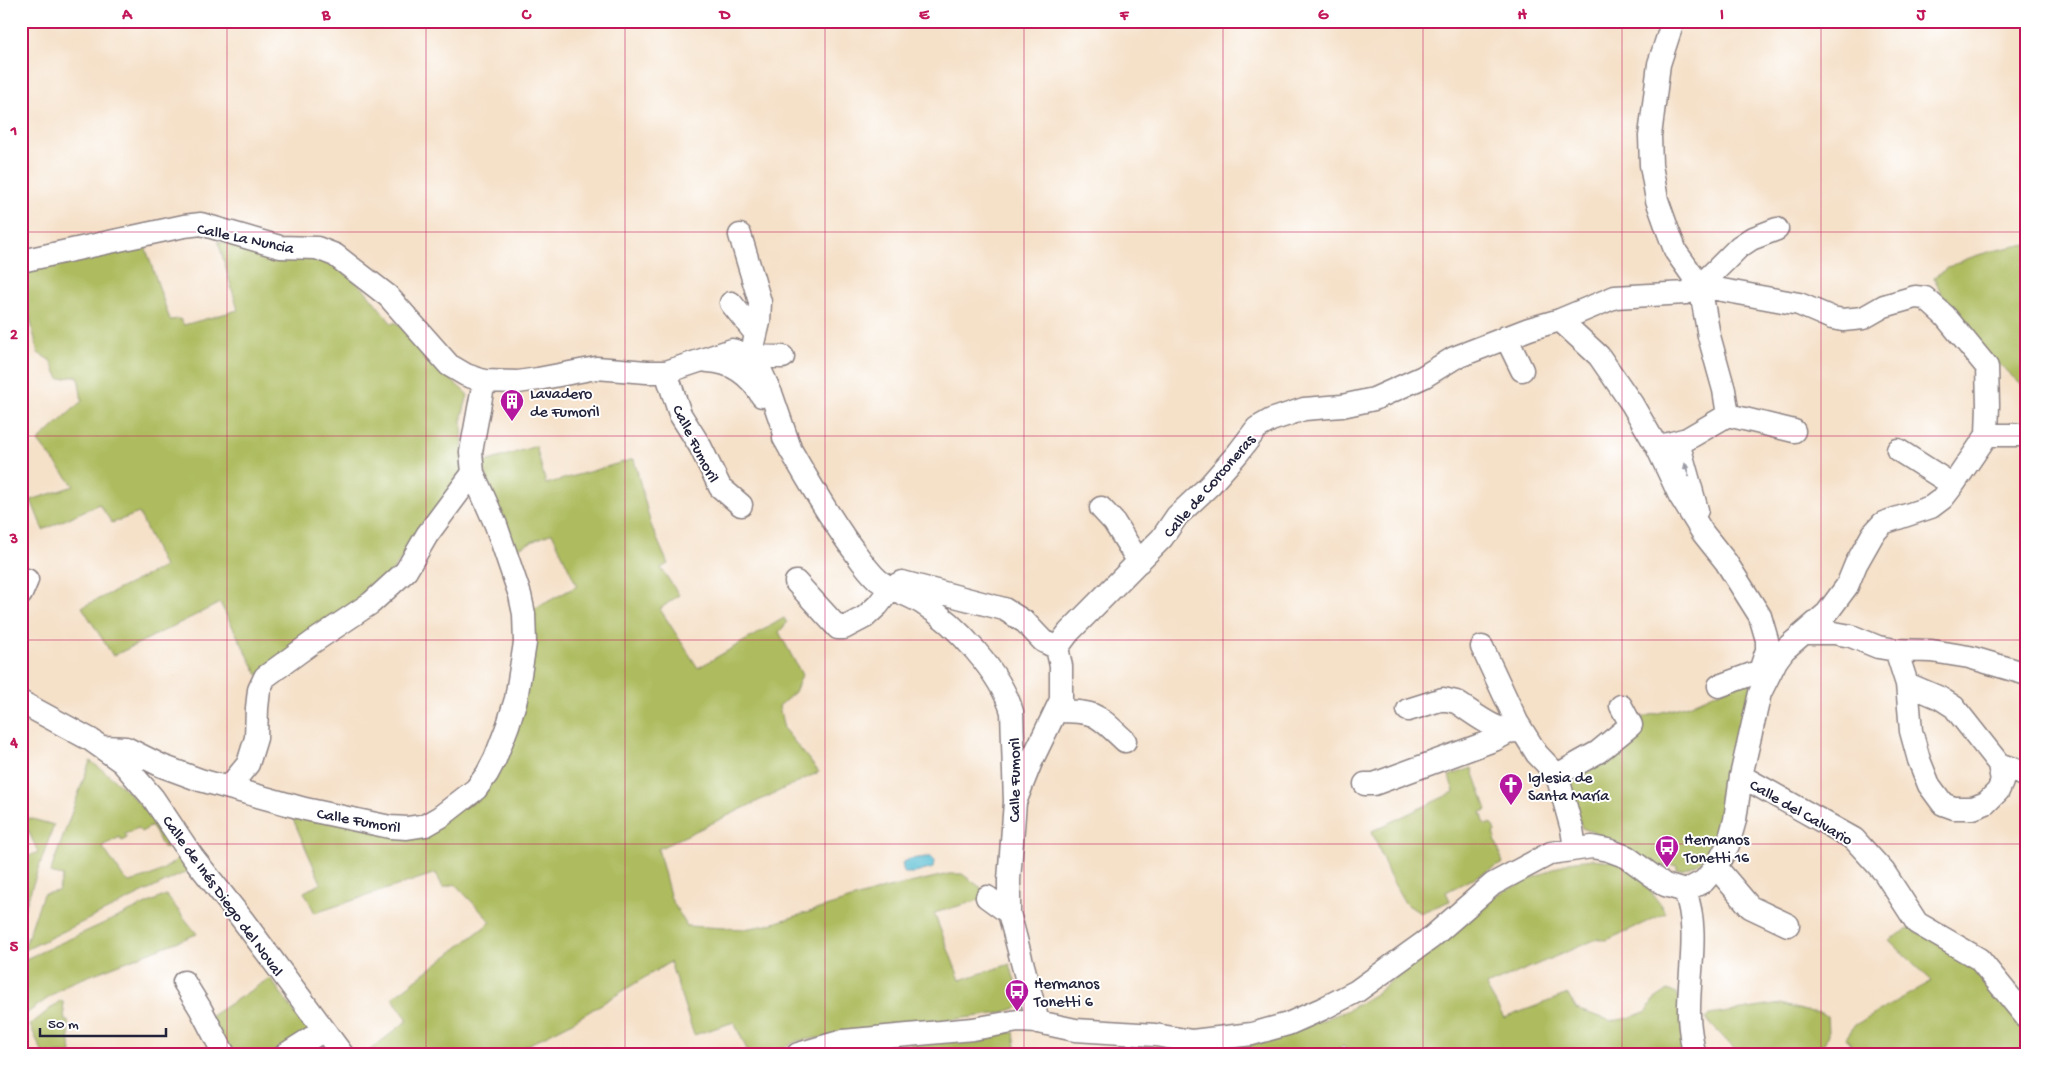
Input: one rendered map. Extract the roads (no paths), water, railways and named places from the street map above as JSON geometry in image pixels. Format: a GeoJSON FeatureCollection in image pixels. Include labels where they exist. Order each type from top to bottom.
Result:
{"type":"FeatureCollection","features":[{"type":"Feature","properties":{"kind":"street"},"geometry":{"type":"LineString","coordinates":[[1673,21],[1659,64],[1651,128],[1651,165],[1657,200],[1676,252],[1700,286],[1709,336],[1724,390],[1728,416]]}},
{"type":"Feature","properties":{"kind":"street","name":"Calle La Nuncia"},"geometry":{"type":"LineString","coordinates":[[21,262],[184,226],[201,224],[280,247],[317,248],[335,255],[388,296],[449,365],[466,375],[484,381]]}},
{"type":"Feature","properties":{"kind":"street"},"geometry":{"type":"LineString","coordinates":[[1700,286],[1739,247],[1751,239],[1777,229]]}},
{"type":"Feature","properties":{"kind":"street"},"geometry":{"type":"LineString","coordinates":[[740,235],[760,302],[759,322],[751,356]]}},
{"type":"Feature","properties":{"kind":"street","name":"Calle de Corconeras"},"geometry":{"type":"LineString","coordinates":[[1057,648],[1069,632],[1162,538],[1177,516],[1210,485],[1257,428],[1289,413],[1342,406],[1374,399],[1423,378],[1454,358],[1506,337],[1560,320],[1615,296],[1686,293],[1700,286],[1800,304],[1832,318],[1842,320],[1863,318],[1884,306],[1915,297],[1925,298],[1945,316],[1987,367],[1987,435]]}},
{"type":"Feature","properties":{"kind":"street"},"geometry":{"type":"LineString","coordinates":[[731,303],[756,334]]}},
{"type":"Feature","properties":{"kind":"street"},"geometry":{"type":"LineString","coordinates":[[798,1054],[843,1041],[973,1030],[1018,1021],[1038,1022],[1075,1030],[1155,1035],[1193,1047],[1288,1024],[1357,991],[1432,937],[1493,884],[1551,853],[1592,847],[1627,857],[1665,885],[1685,891],[1704,880],[1716,867],[1728,845],[1735,820],[1741,776],[1767,650],[1767,640],[1760,616],[1726,562],[1703,532],[1680,496],[1668,445],[1632,404],[1599,356],[1560,320]]}},
{"type":"Feature","properties":{"kind":"street"},"geometry":{"type":"LineString","coordinates":[[1506,337],[1522,370]]}},
{"type":"Feature","properties":{"kind":"street","name":"Calle Fumoril"},"geometry":{"type":"LineString","coordinates":[[103,748],[126,748],[162,766],[200,780],[305,809],[390,827],[408,828],[426,825],[440,817],[476,789],[495,759],[516,698],[525,643],[524,614],[520,594],[496,524],[473,473],[471,452],[484,381],[518,382],[538,380],[596,368],[666,372],[732,350],[751,356],[783,357]]}},
{"type":"Feature","properties":{"kind":"street","name":"Calle Fumoril"},"geometry":{"type":"LineString","coordinates":[[751,356],[759,368],[772,396],[791,451]]}},
{"type":"Feature","properties":{"kind":"street","name":"Calle Fumoril"},"geometry":{"type":"LineString","coordinates":[[702,360],[720,361],[747,375],[759,392],[813,490],[862,561],[879,580],[891,588],[906,593],[957,630],[997,680],[1008,698],[1012,718],[1015,802],[1009,880],[1009,913],[1038,1022]]}},
{"type":"Feature","properties":{"kind":"street","name":"Calle Fumoril"},"geometry":{"type":"LineString","coordinates":[[666,372],[680,414],[700,446],[720,487],[741,505]]}},
{"type":"Feature","properties":{"kind":"street"},"geometry":{"type":"LineString","coordinates":[[1668,445],[1687,439],[1728,416],[1794,431]]}},
{"type":"Feature","properties":{"kind":"street"},"geometry":{"type":"LineString","coordinates":[[1719,686],[1760,681],[1784,650],[1827,613],[1847,586],[1856,564],[1873,534],[1883,523],[1931,507],[1943,498],[1987,435],[2027,435]]}},
{"type":"Feature","properties":{"kind":"street"},"geometry":{"type":"LineString","coordinates":[[1898,450],[1953,485]]}},
{"type":"Feature","properties":{"kind":"street"},"geometry":{"type":"LineString","coordinates":[[229,787],[248,764],[256,738],[257,708],[260,690],[265,677],[371,603],[406,571],[427,535],[473,473]]}},
{"type":"Feature","properties":{"kind":"street"},"geometry":{"type":"LineString","coordinates":[[1102,508],[1114,522],[1139,562]]}},
{"type":"Feature","properties":{"kind":"street"},"geometry":{"type":"LineString","coordinates":[[796,582],[838,628],[844,628],[872,611],[891,588],[902,582],[1004,609],[1025,622],[1043,641],[1057,648],[1061,666],[1061,700],[1031,762],[1015,802]]}},
{"type":"Feature","properties":{"kind":"street"},"geometry":{"type":"LineString","coordinates":[[1804,633],[1834,633],[1850,636],[1878,647],[1969,656],[2027,674]]}},
{"type":"Feature","properties":{"kind":"street"},"geometry":{"type":"LineString","coordinates":[[1482,647],[1516,731],[1557,775],[1572,829],[1575,848]]}},
{"type":"Feature","properties":{"kind":"street"},"geometry":{"type":"LineString","coordinates":[[1896,650],[1907,684],[1912,731],[1919,760],[1929,785],[1943,804],[1954,808],[1973,808],[1986,803],[1998,791],[2002,782],[1999,764],[1954,707],[1940,698],[1907,684]]}},
{"type":"Feature","properties":{"kind":"street"},"geometry":{"type":"LineString","coordinates":[[1408,710],[1449,700],[1456,702],[1495,727],[1516,731]]}},
{"type":"Feature","properties":{"kind":"street","name":"Calle de Inés Diego del Noval"},"geometry":{"type":"LineString","coordinates":[[21,702],[103,748],[122,762],[153,798],[192,856],[242,919],[342,1054]]}},
{"type":"Feature","properties":{"kind":"street"},"geometry":{"type":"LineString","coordinates":[[1557,775],[1598,752],[1631,725],[1621,706]]}},
{"type":"Feature","properties":{"kind":"street"},"geometry":{"type":"LineString","coordinates":[[1057,711],[1080,710],[1095,715],[1125,741]]}},
{"type":"Feature","properties":{"kind":"street"},"geometry":{"type":"LineString","coordinates":[[1365,784],[1374,784],[1516,731]]}},
{"type":"Feature","properties":{"kind":"street"},"geometry":{"type":"LineString","coordinates":[[1999,764],[2027,777]]}},
{"type":"Feature","properties":{"kind":"street","name":"Calle del Calvario"},"geometry":{"type":"LineString","coordinates":[[1741,776],[1854,839],[1884,872],[1917,923],[1980,959],[2027,1018]]}},
{"type":"Feature","properties":{"kind":"street"},"geometry":{"type":"LineString","coordinates":[[1716,867],[1750,907],[1788,925]]}},
{"type":"Feature","properties":{"kind":"street"},"geometry":{"type":"LineString","coordinates":[[1685,891],[1690,905],[1692,937],[1689,1014],[1694,1054]]}},
{"type":"Feature","properties":{"kind":"street"},"geometry":{"type":"LineString","coordinates":[[987,896],[1009,913]]}},
{"type":"Feature","properties":{"kind":"street"},"geometry":{"type":"LineString","coordinates":[[184,982],[224,1054]]}},
{"type":"Feature","properties":{"kind":"street"},"geometry":{"type":"LineString","coordinates":[[286,1054],[324,1030]]}},
{"type":"Feature","properties":{"kind":"water"},"geometry":{"type":"Polygon","coordinates":[[[931,857],[934,861],[933,868],[915,873],[904,873],[902,863],[910,859],[931,857]]]}},
{"type":"Feature","properties":{"kind":"place","name":"Lavadero de Fumoril"},"geometry":{"type":"Point","coordinates":[512,422]}},
{"type":"Feature","properties":{"kind":"place","name":"Iglesia de Santa María"},"geometry":{"type":"Point","coordinates":[1511,806]}},
{"type":"Feature","properties":{"kind":"place","name":"Hermanos Tonetti 16"},"geometry":{"type":"Point","coordinates":[1667,868]}},
{"type":"Feature","properties":{"kind":"place","name":"Hermanos Tonetti 6"},"geometry":{"type":"Point","coordinates":[1017,1012]}}]}
